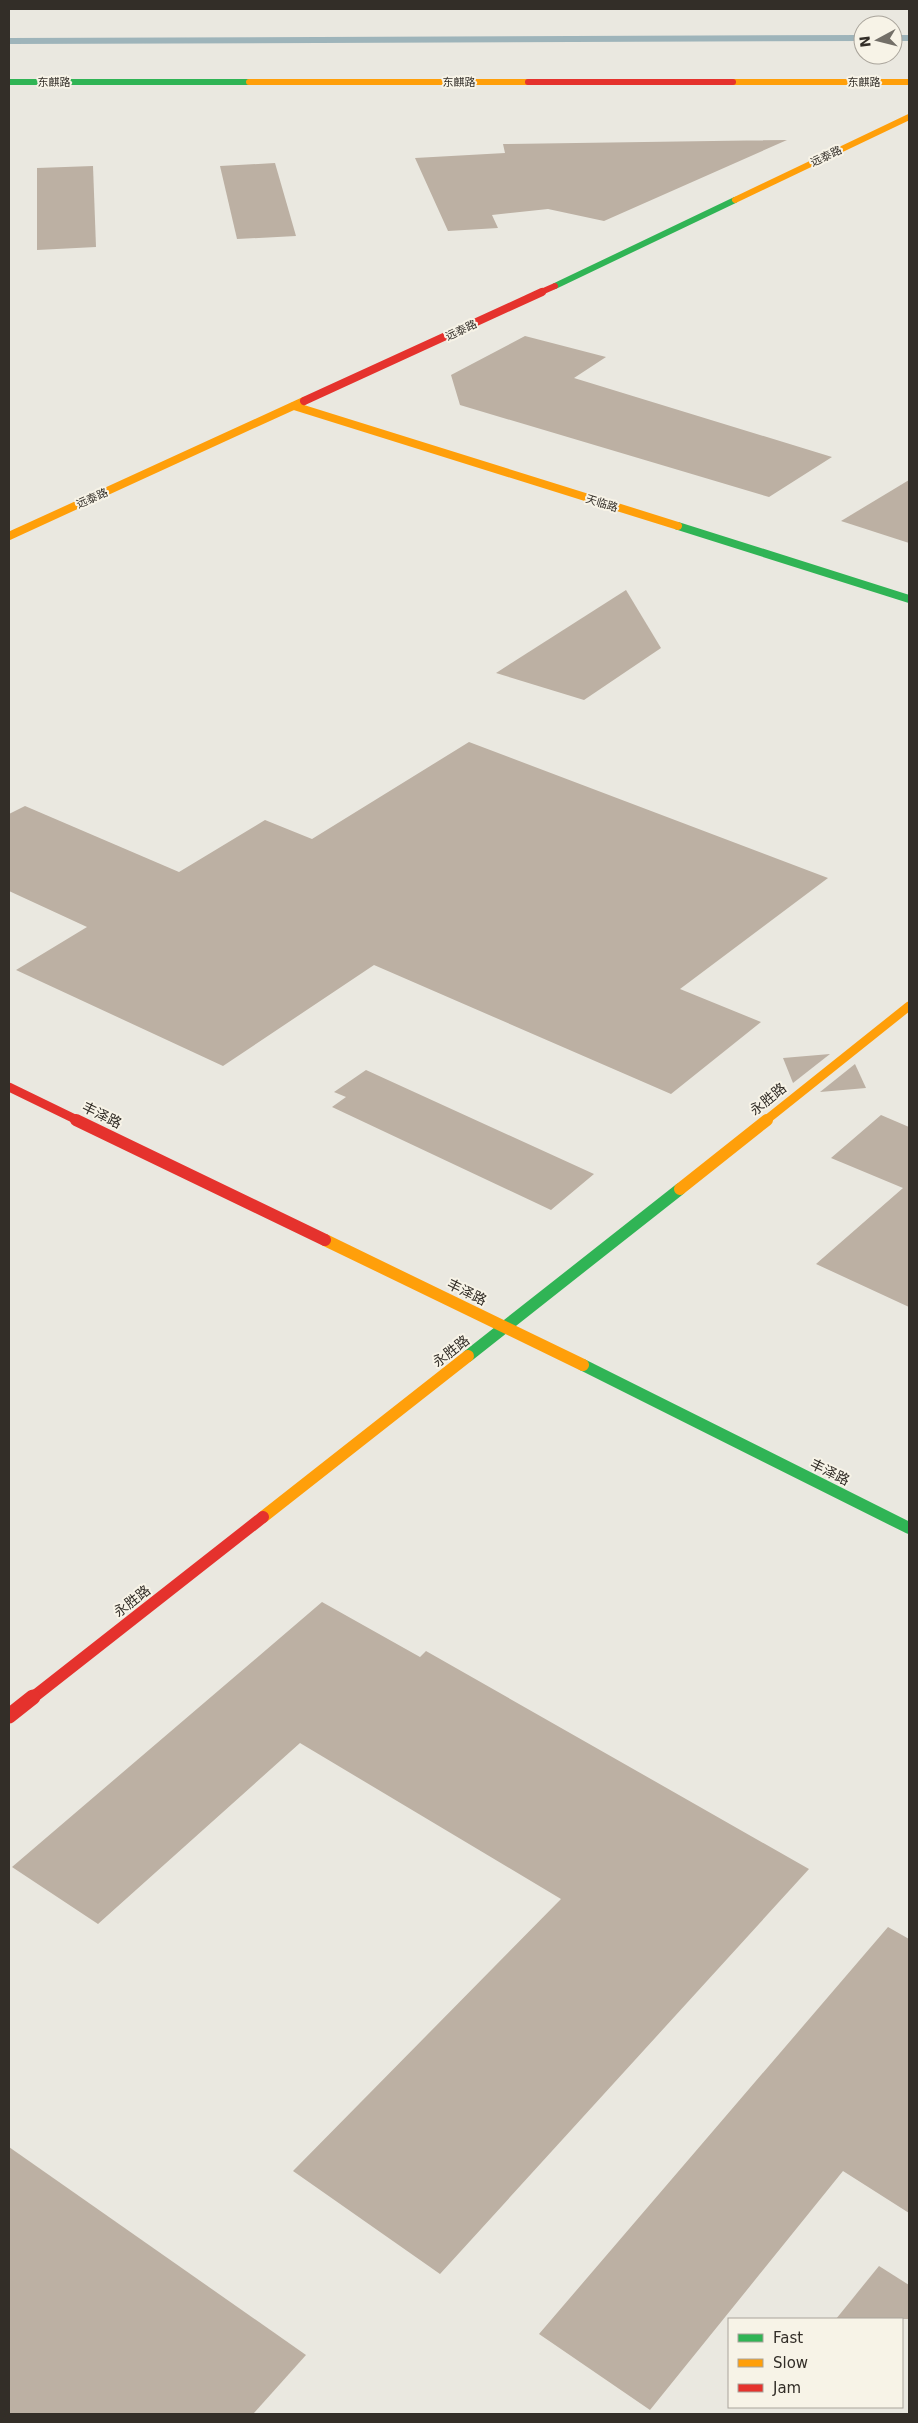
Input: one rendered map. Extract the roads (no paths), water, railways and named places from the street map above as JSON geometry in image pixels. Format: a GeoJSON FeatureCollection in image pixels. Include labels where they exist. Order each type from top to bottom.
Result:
{"type":"FeatureCollection","features":[{"type":"Feature","properties":{"kind":"street","name":"东麒路"},"geometry":{"type":"LineString","coordinates":[[9,82],[909,82]]}},
{"type":"Feature","properties":{"kind":"street","name":"远泰路"},"geometry":{"type":"LineString","coordinates":[[9,536],[510,307],[909,117]]}},
{"type":"Feature","properties":{"kind":"street","name":"天临路"},"geometry":{"type":"LineString","coordinates":[[294,406],[909,599]]}},
{"type":"Feature","properties":{"kind":"street","name":"永胜路"},"geometry":{"type":"LineString","coordinates":[[9,1716],[506,1327],[909,1006]]}},
{"type":"Feature","properties":{"kind":"street","name":"丰泽路"},"geometry":{"type":"LineString","coordinates":[[9,1087],[506,1327],[909,1528]]}},
{"type":"Feature","properties":{"kind":"waterway"},"geometry":{"type":"LineString","coordinates":[[9,41],[853,38]]}},
{"type":"Feature","properties":{"kind":"waterway"},"geometry":{"type":"LineString","coordinates":[[903,38],[909,38]]}}]}
